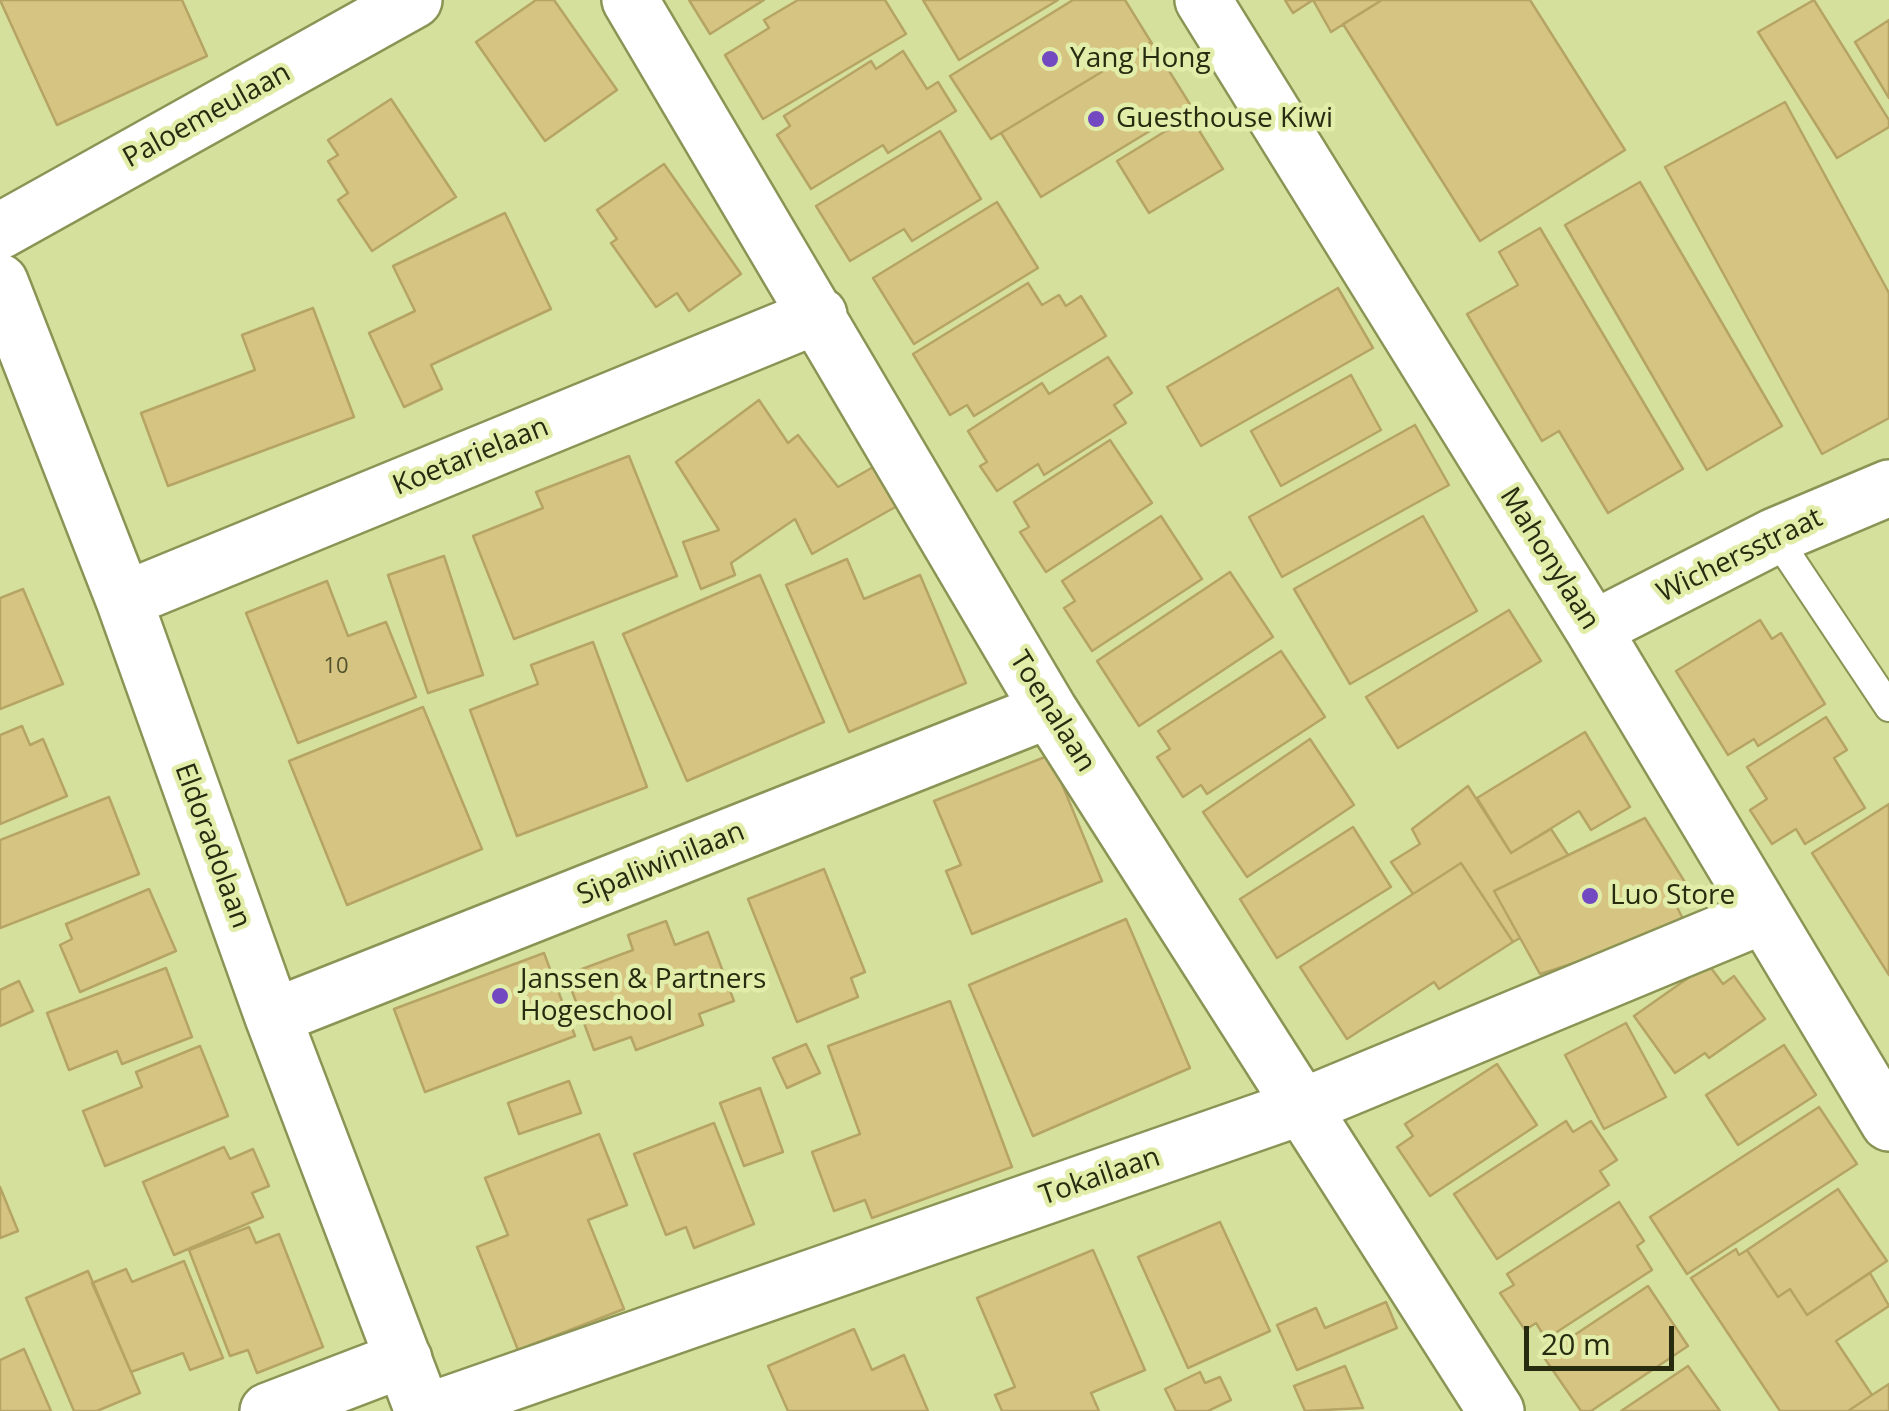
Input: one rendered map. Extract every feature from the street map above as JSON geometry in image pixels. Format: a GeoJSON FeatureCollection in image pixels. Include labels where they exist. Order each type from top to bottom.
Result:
{"type":"FeatureCollection","features":[{"type":"Feature","properties":{"kind":"street","name":"Paloemeulaan"},"geometry":{"type":"LineString","coordinates":[[0,231],[414,0]]}},
{"type":"Feature","properties":{"kind":"street","name":"Toenalaan"},"geometry":{"type":"LineString","coordinates":[[630,0],[1048,710],[1496,1411]]}},
{"type":"Feature","properties":{"kind":"street","name":"Mahonylaan"},"geometry":{"type":"LineString","coordinates":[[1203,0],[1593,629],[1889,1123]]}},
{"type":"Feature","properties":{"kind":"street","name":"Eldoradolaan"},"geometry":{"type":"LineString","coordinates":[[0,282],[124,600],[273,1017],[426,1411]]}},
{"type":"Feature","properties":{"kind":"street","name":"Koetarielaan"},"geometry":{"type":"LineString","coordinates":[[124,600],[818,314]]}},
{"type":"Feature","properties":{"kind":"street","name":"Wichersstraat"},"geometry":{"type":"LineString","coordinates":[[1593,629],[1775,536],[1889,488]]}},
{"type":"Feature","properties":{"kind":"street","name":"Sipaliwinilaan"},"geometry":{"type":"LineString","coordinates":[[273,1017],[1048,710]]}},
{"type":"Feature","properties":{"kind":"street","name":"Tokailaan"},"geometry":{"type":"LineString","coordinates":[[426,1411],[1304,1106],[1762,916]]}},
{"type":"Feature","properties":{"kind":"street"},"geometry":{"type":"LineString","coordinates":[[268,1411],[404,1359]]}},
{"type":"Feature","properties":{"kind":"lane"},"geometry":{"type":"LineString","coordinates":[[1775,536],[1889,707]]}},
{"type":"Feature","properties":{"kind":"building"},"geometry":{"type":"Polygon","coordinates":[[[0,0],[182,0],[207,56],[57,125],[0,0]]]}},
{"type":"Feature","properties":{"kind":"building"},"geometry":{"type":"Polygon","coordinates":[[[536,0],[554,0],[617,90],[545,141],[476,42],[536,0]]]}},
{"type":"Feature","properties":{"kind":"building"},"geometry":{"type":"Polygon","coordinates":[[[689,0],[764,0],[710,34],[689,0]]]}},
{"type":"Feature","properties":{"kind":"building"},"geometry":{"type":"Polygon","coordinates":[[[798,0],[885,0],[906,34],[763,119],[725,55],[769,28],[764,20],[798,0]]]}},
{"type":"Feature","properties":{"kind":"building"},"geometry":{"type":"Polygon","coordinates":[[[923,0],[1058,0],[959,60],[923,0]]]}},
{"type":"Feature","properties":{"kind":"building","name":"Yang Hong"},"geometry":{"type":"Polygon","coordinates":[[[1073,0],[1125,0],[1151,42],[991,139],[950,76],[1073,0]]]}},
{"type":"Feature","properties":{"kind":"building"},"geometry":{"type":"Polygon","coordinates":[[[1285,0],[1313,0],[1293,13],[1285,0]]]}},
{"type":"Feature","properties":{"kind":"building"},"geometry":{"type":"Polygon","coordinates":[[[1313,0],[1382,0],[1331,32],[1313,0]]]}},
{"type":"Feature","properties":{"kind":"building"},"geometry":{"type":"Polygon","coordinates":[[[1382,0],[1530,0],[1625,150],[1480,241],[1343,24],[1382,0]]]}},
{"type":"Feature","properties":{"kind":"building"},"geometry":{"type":"Polygon","coordinates":[[[1814,0],[1889,120],[1889,127],[1837,158],[1758,32],[1814,0]]]}},
{"type":"Feature","properties":{"kind":"building"},"geometry":{"type":"Polygon","coordinates":[[[1889,20],[1889,98],[1855,42],[1889,20]]]}},
{"type":"Feature","properties":{"kind":"building","name":"Guesthouse Kiwi"},"geometry":{"type":"Polygon","coordinates":[[[1151,42],[1191,106],[1041,197],[1001,133],[1151,42]]]}},
{"type":"Feature","properties":{"kind":"building"},"geometry":{"type":"Polygon","coordinates":[[[903,51],[927,89],[938,82],[956,111],[888,153],[883,145],[811,189],[777,135],[790,126],[784,116],[871,61],[876,69],[903,51]]]}},
{"type":"Feature","properties":{"kind":"building"},"geometry":{"type":"Polygon","coordinates":[[[391,99],[456,197],[372,251],[338,200],[348,193],[328,161],[338,155],[328,140],[391,99]]]}},
{"type":"Feature","properties":{"kind":"building"},"geometry":{"type":"Polygon","coordinates":[[[1785,102],[1889,293],[1889,418],[1822,454],[1665,167],[1785,102]]]}},
{"type":"Feature","properties":{"kind":"building"},"geometry":{"type":"Polygon","coordinates":[[[1190,116],[1223,169],[1149,213],[1117,161],[1190,116]]]}},
{"type":"Feature","properties":{"kind":"building"},"geometry":{"type":"Polygon","coordinates":[[[940,131],[981,199],[912,241],[904,229],[850,261],[816,206],[940,131]]]}},
{"type":"Feature","properties":{"kind":"building"},"geometry":{"type":"Polygon","coordinates":[[[664,164],[741,274],[689,311],[677,293],[656,307],[611,243],[617,239],[597,210],[664,164]]]}},
{"type":"Feature","properties":{"kind":"building"},"geometry":{"type":"Polygon","coordinates":[[[1640,182],[1782,426],[1707,470],[1565,225],[1640,182]]]}},
{"type":"Feature","properties":{"kind":"building"},"geometry":{"type":"Polygon","coordinates":[[[997,202],[1038,268],[914,344],[873,278],[997,202]]]}},
{"type":"Feature","properties":{"kind":"building"},"geometry":{"type":"Polygon","coordinates":[[[505,213],[551,309],[431,365],[442,389],[404,407],[369,333],[415,311],[393,266],[505,213]]]}},
{"type":"Feature","properties":{"kind":"building"},"geometry":{"type":"Polygon","coordinates":[[[1540,228],[1683,469],[1608,513],[1559,431],[1542,441],[1467,314],[1518,285],[1499,252],[1540,228]]]}},
{"type":"Feature","properties":{"kind":"building"},"geometry":{"type":"Polygon","coordinates":[[[1028,283],[1042,305],[1059,295],[1066,306],[1081,296],[1106,336],[974,416],[967,405],[950,415],[913,354],[1028,283]]]}},
{"type":"Feature","properties":{"kind":"building"},"geometry":{"type":"Polygon","coordinates":[[[1338,288],[1373,348],[1201,446],[1167,387],[1338,288]]]}},
{"type":"Feature","properties":{"kind":"building"},"geometry":{"type":"Polygon","coordinates":[[[313,308],[354,417],[168,486],[141,413],[255,370],[242,335],[313,308]]]}},
{"type":"Feature","properties":{"kind":"building"},"geometry":{"type":"Polygon","coordinates":[[[1108,357],[1132,393],[1114,405],[1126,423],[1044,475],[1038,464],[997,491],[980,466],[987,462],[968,431],[1042,383],[1049,394],[1108,357]]]}},
{"type":"Feature","properties":{"kind":"building"},"geometry":{"type":"Polygon","coordinates":[[[1351,375],[1381,430],[1281,486],[1251,431],[1351,375]]]}},
{"type":"Feature","properties":{"kind":"building"},"geometry":{"type":"Polygon","coordinates":[[[759,400],[788,443],[798,435],[838,487],[891,457],[913,497],[812,554],[795,519],[731,563],[735,575],[701,589],[683,542],[719,530],[676,462],[759,400]]]}},
{"type":"Feature","properties":{"kind":"building"},"geometry":{"type":"Polygon","coordinates":[[[1415,425],[1449,485],[1282,577],[1249,517],[1415,425]]]}},
{"type":"Feature","properties":{"kind":"building"},"geometry":{"type":"Polygon","coordinates":[[[1110,440],[1152,503],[1046,572],[1020,532],[1029,527],[1014,502],[1110,440]]]}},
{"type":"Feature","properties":{"kind":"building"},"geometry":{"type":"Polygon","coordinates":[[[629,456],[677,576],[514,639],[473,536],[543,508],[536,492],[629,456]]]}},
{"type":"Feature","properties":{"kind":"building"},"geometry":{"type":"Polygon","coordinates":[[[1161,516],[1202,579],[1092,651],[1064,608],[1075,601],[1062,581],[1161,516]]]}},
{"type":"Feature","properties":{"kind":"building"},"geometry":{"type":"Polygon","coordinates":[[[1423,516],[1477,611],[1350,684],[1294,589],[1423,516]]]}},
{"type":"Feature","properties":{"kind":"building"},"geometry":{"type":"Polygon","coordinates":[[[444,556],[483,675],[428,693],[388,575],[444,556]]]}},
{"type":"Feature","properties":{"kind":"building"},"geometry":{"type":"Polygon","coordinates":[[[847,559],[864,599],[920,575],[966,683],[849,732],[786,585],[847,559]]]}},
{"type":"Feature","properties":{"kind":"building"},"geometry":{"type":"Polygon","coordinates":[[[1230,572],[1273,637],[1139,726],[1097,661],[1230,572]]]}},
{"type":"Feature","properties":{"kind":"building"},"geometry":{"type":"Polygon","coordinates":[[[760,575],[824,722],[687,781],[623,634],[760,575]]]}},
{"type":"Feature","properties":{"kind":"building"},"geometry":{"type":"Polygon","coordinates":[[[327,581],[348,636],[386,622],[416,697],[298,743],[246,613],[327,581]]]}},
{"type":"Feature","properties":{"kind":"building"},"geometry":{"type":"Polygon","coordinates":[[[23,589],[63,684],[0,709],[0,598],[23,589]]]}},
{"type":"Feature","properties":{"kind":"building"},"geometry":{"type":"Polygon","coordinates":[[[1509,610],[1541,661],[1398,748],[1366,697],[1509,610]]]}},
{"type":"Feature","properties":{"kind":"building"},"geometry":{"type":"Polygon","coordinates":[[[1760,620],[1772,639],[1781,633],[1825,704],[1758,746],[1754,739],[1728,755],[1676,671],[1760,620]]]}},
{"type":"Feature","properties":{"kind":"building"},"geometry":{"type":"Polygon","coordinates":[[[593,642],[647,787],[517,836],[470,710],[538,684],[531,665],[593,642]]]}},
{"type":"Feature","properties":{"kind":"building"},"geometry":{"type":"Polygon","coordinates":[[[1281,651],[1325,717],[1207,794],[1201,785],[1183,797],[1157,757],[1170,749],[1158,731],[1281,651]]]}},
{"type":"Feature","properties":{"kind":"building"},"geometry":{"type":"Polygon","coordinates":[[[423,707],[482,849],[347,905],[289,761],[423,707]]]}},
{"type":"Feature","properties":{"kind":"building"},"geometry":{"type":"Polygon","coordinates":[[[1826,717],[1847,750],[1834,758],[1865,808],[1805,844],[1796,829],[1772,844],[1750,810],[1767,799],[1747,767],[1826,717]]]}},
{"type":"Feature","properties":{"kind":"building"},"geometry":{"type":"Polygon","coordinates":[[[22,726],[30,745],[43,739],[67,796],[0,824],[0,735],[22,726]]]}},
{"type":"Feature","properties":{"kind":"building"},"geometry":{"type":"Polygon","coordinates":[[[1585,732],[1630,807],[1591,830],[1579,811],[1511,853],[1477,798],[1585,732]]]}},
{"type":"Feature","properties":{"kind":"building"},"geometry":{"type":"Polygon","coordinates":[[[1310,739],[1354,805],[1247,877],[1203,812],[1310,739]]]}},
{"type":"Feature","properties":{"kind":"building"},"geometry":{"type":"Polygon","coordinates":[[[1050,755],[1102,881],[972,934],[946,871],[961,865],[934,801],[1050,755]]]}},
{"type":"Feature","properties":{"kind":"building"},"geometry":{"type":"Polygon","coordinates":[[[1468,786],[1511,853],[1551,829],[1568,855],[1494,891],[1520,938],[1513,942],[1461,863],[1413,894],[1391,862],[1420,844],[1412,829],[1468,786]]]}},
{"type":"Feature","properties":{"kind":"building"},"geometry":{"type":"Polygon","coordinates":[[[109,797],[139,874],[0,928],[0,840],[109,797]]]}},
{"type":"Feature","properties":{"kind":"building"},"geometry":{"type":"Polygon","coordinates":[[[1889,804],[1889,975],[1812,853],[1889,804]]]}},
{"type":"Feature","properties":{"kind":"building","name":"Luo Store"},"geometry":{"type":"Polygon","coordinates":[[[1645,818],[1691,892],[1674,901],[1687,927],[1540,974],[1494,891],[1645,818]]]}},
{"type":"Feature","properties":{"kind":"building"},"geometry":{"type":"Polygon","coordinates":[[[1353,827],[1391,887],[1277,958],[1240,899],[1353,827]]]}},
{"type":"Feature","properties":{"kind":"building"},"geometry":{"type":"Polygon","coordinates":[[[1461,863],[1513,942],[1439,989],[1434,982],[1347,1039],[1300,967],[1461,863]]]}},
{"type":"Feature","properties":{"kind":"building"},"geometry":{"type":"Polygon","coordinates":[[[824,869],[865,972],[851,978],[858,997],[797,1022],[748,899],[824,869]]]}},
{"type":"Feature","properties":{"kind":"building"},"geometry":{"type":"Polygon","coordinates":[[[149,889],[176,951],[80,992],[60,945],[72,939],[66,924],[149,889]]]}},
{"type":"Feature","properties":{"kind":"building"},"geometry":{"type":"Polygon","coordinates":[[[1126,919],[1190,1068],[1033,1136],[969,985],[1126,919]]]}},
{"type":"Feature","properties":{"kind":"building"},"geometry":{"type":"Polygon","coordinates":[[[666,921],[675,945],[708,932],[734,1001],[699,1014],[703,1025],[636,1050],[631,1037],[594,1050],[566,975],[633,950],[628,935],[666,921]]]}},
{"type":"Feature","properties":{"kind":"building"},"geometry":{"type":"Polygon","coordinates":[[[544,953],[575,1036],[425,1092],[394,1009],[544,953]]]}},
{"type":"Feature","properties":{"kind":"building"},"geometry":{"type":"Polygon","coordinates":[[[1708,964],[1723,984],[1734,976],[1765,1019],[1709,1058],[1705,1053],[1675,1073],[1634,1016],[1708,964]]]}},
{"type":"Feature","properties":{"kind":"building"},"geometry":{"type":"Polygon","coordinates":[[[166,968],[192,1037],[122,1064],[117,1051],[69,1070],[47,1013],[166,968]]]}},
{"type":"Feature","properties":{"kind":"building"},"geometry":{"type":"Polygon","coordinates":[[[19,981],[33,1011],[0,1026],[0,990],[19,981]]]}},
{"type":"Feature","properties":{"kind":"building"},"geometry":{"type":"Polygon","coordinates":[[[950,1001],[1012,1167],[872,1218],[865,1200],[834,1211],[812,1152],[860,1134],[828,1046],[950,1001]]]}},
{"type":"Feature","properties":{"kind":"building"},"geometry":{"type":"Polygon","coordinates":[[[1626,1023],[1666,1097],[1604,1129],[1565,1055],[1626,1023]]]}},
{"type":"Feature","properties":{"kind":"building"},"geometry":{"type":"Polygon","coordinates":[[[806,1044],[820,1073],[787,1088],[773,1058],[806,1044]]]}},
{"type":"Feature","properties":{"kind":"building"},"geometry":{"type":"Polygon","coordinates":[[[1784,1045],[1816,1095],[1738,1145],[1706,1095],[1784,1045]]]}},
{"type":"Feature","properties":{"kind":"building"},"geometry":{"type":"Polygon","coordinates":[[[200,1046],[228,1116],[105,1166],[83,1111],[142,1087],[136,1072],[200,1046]]]}},
{"type":"Feature","properties":{"kind":"building"},"geometry":{"type":"Polygon","coordinates":[[[1497,1064],[1537,1125],[1430,1196],[1397,1147],[1413,1136],[1405,1124],[1497,1064]]]}},
{"type":"Feature","properties":{"kind":"building"},"geometry":{"type":"Polygon","coordinates":[[[569,1081],[581,1113],[519,1134],[508,1103],[569,1081]]]}},
{"type":"Feature","properties":{"kind":"building"},"geometry":{"type":"Polygon","coordinates":[[[760,1088],[783,1152],[744,1166],[720,1103],[760,1088]]]}},
{"type":"Feature","properties":{"kind":"building"},"geometry":{"type":"Polygon","coordinates":[[[1819,1107],[1857,1164],[1687,1274],[1650,1217],[1819,1107]]]}},
{"type":"Feature","properties":{"kind":"building"},"geometry":{"type":"Polygon","coordinates":[[[1566,1121],[1573,1132],[1591,1121],[1617,1160],[1600,1171],[1609,1185],[1497,1259],[1454,1194],[1566,1121]]]}},
{"type":"Feature","properties":{"kind":"building"},"geometry":{"type":"Polygon","coordinates":[[[714,1123],[754,1224],[694,1248],[686,1227],[666,1235],[634,1154],[714,1123]]]}},
{"type":"Feature","properties":{"kind":"building"},"geometry":{"type":"Polygon","coordinates":[[[599,1134],[627,1205],[588,1220],[624,1309],[518,1350],[477,1247],[508,1235],[485,1178],[599,1134]]]}},
{"type":"Feature","properties":{"kind":"building"},"geometry":{"type":"Polygon","coordinates":[[[224,1147],[230,1159],[253,1149],[269,1186],[252,1193],[263,1217],[174,1255],[143,1182],[224,1147]]]}},
{"type":"Feature","properties":{"kind":"building"},"geometry":{"type":"Polygon","coordinates":[[[0,1187],[18,1231],[0,1238],[0,1187]]]}},
{"type":"Feature","properties":{"kind":"building"},"geometry":{"type":"Polygon","coordinates":[[[1838,1189],[1887,1261],[1807,1315],[1790,1289],[1778,1297],[1747,1250],[1838,1189]]]}},
{"type":"Feature","properties":{"kind":"building"},"geometry":{"type":"Polygon","coordinates":[[[1619,1202],[1644,1241],[1637,1246],[1652,1270],[1546,1339],[1536,1323],[1525,1330],[1500,1293],[1514,1285],[1507,1274],[1619,1202]]]}},
{"type":"Feature","properties":{"kind":"building"},"geometry":{"type":"Polygon","coordinates":[[[1220,1222],[1270,1331],[1188,1368],[1138,1257],[1220,1222]]]}},
{"type":"Feature","properties":{"kind":"building"},"geometry":{"type":"Polygon","coordinates":[[[249,1227],[256,1243],[279,1234],[323,1347],[257,1373],[248,1350],[230,1356],[189,1250],[249,1227]]]}},
{"type":"Feature","properties":{"kind":"building"},"geometry":{"type":"Polygon","coordinates":[[[1736,1249],[1739,1255],[1747,1250],[1778,1297],[1790,1289],[1807,1315],[1870,1273],[1889,1306],[1836,1341],[1872,1395],[1848,1411],[1780,1411],[1691,1278],[1736,1249]]]}},
{"type":"Feature","properties":{"kind":"building"},"geometry":{"type":"Polygon","coordinates":[[[1093,1250],[1145,1370],[1091,1393],[1099,1411],[1002,1411],[995,1395],[1015,1387],[977,1298],[1093,1250]]]}},
{"type":"Feature","properties":{"kind":"building"},"geometry":{"type":"Polygon","coordinates":[[[184,1261],[223,1358],[190,1370],[183,1353],[131,1372],[92,1283],[126,1269],[132,1282],[184,1261]]]}},
{"type":"Feature","properties":{"kind":"building"},"geometry":{"type":"Polygon","coordinates":[[[88,1271],[140,1393],[97,1411],[74,1411],[26,1298],[88,1271]]]}},
{"type":"Feature","properties":{"kind":"building"},"geometry":{"type":"Polygon","coordinates":[[[1648,1286],[1688,1346],[1591,1411],[1581,1411],[1543,1356],[1648,1286]]]}},
{"type":"Feature","properties":{"kind":"building"},"geometry":{"type":"Polygon","coordinates":[[[1386,1302],[1397,1328],[1297,1370],[1277,1325],[1316,1308],[1325,1328],[1386,1302]]]}},
{"type":"Feature","properties":{"kind":"building"},"geometry":{"type":"Polygon","coordinates":[[[854,1329],[872,1370],[904,1355],[928,1411],[788,1411],[768,1366],[854,1329]]]}},
{"type":"Feature","properties":{"kind":"building"},"geometry":{"type":"Polygon","coordinates":[[[24,1349],[51,1411],[0,1411],[0,1360],[24,1349]]]}},
{"type":"Feature","properties":{"kind":"building"},"geometry":{"type":"Polygon","coordinates":[[[1345,1366],[1363,1408],[1305,1411],[1294,1386],[1345,1366]]]}},
{"type":"Feature","properties":{"kind":"building"},"geometry":{"type":"Polygon","coordinates":[[[1688,1366],[1720,1411],[1621,1411],[1688,1366]]]}},
{"type":"Feature","properties":{"kind":"building"},"geometry":{"type":"Polygon","coordinates":[[[1200,1372],[1205,1383],[1220,1377],[1231,1400],[1208,1411],[1176,1411],[1165,1389],[1200,1372]]]}},
{"type":"Feature","properties":{"kind":"building"},"geometry":{"type":"Polygon","coordinates":[[[1889,1384],[1889,1411],[1848,1411],[1872,1395],[1889,1384]]]}},
{"type":"Feature","properties":{"kind":"place","name":"Yang Hong"},"geometry":{"type":"Point","coordinates":[1050,59]}},
{"type":"Feature","properties":{"kind":"place","name":"Guesthouse Kiwi"},"geometry":{"type":"Point","coordinates":[1096,119]}},
{"type":"Feature","properties":{"kind":"place","name":"Luo Store"},"geometry":{"type":"Point","coordinates":[1590,896]}},
{"type":"Feature","properties":{"kind":"place","name":"Janssen & Partners Hogeschool"},"geometry":{"type":"Point","coordinates":[500,996]}}]}
